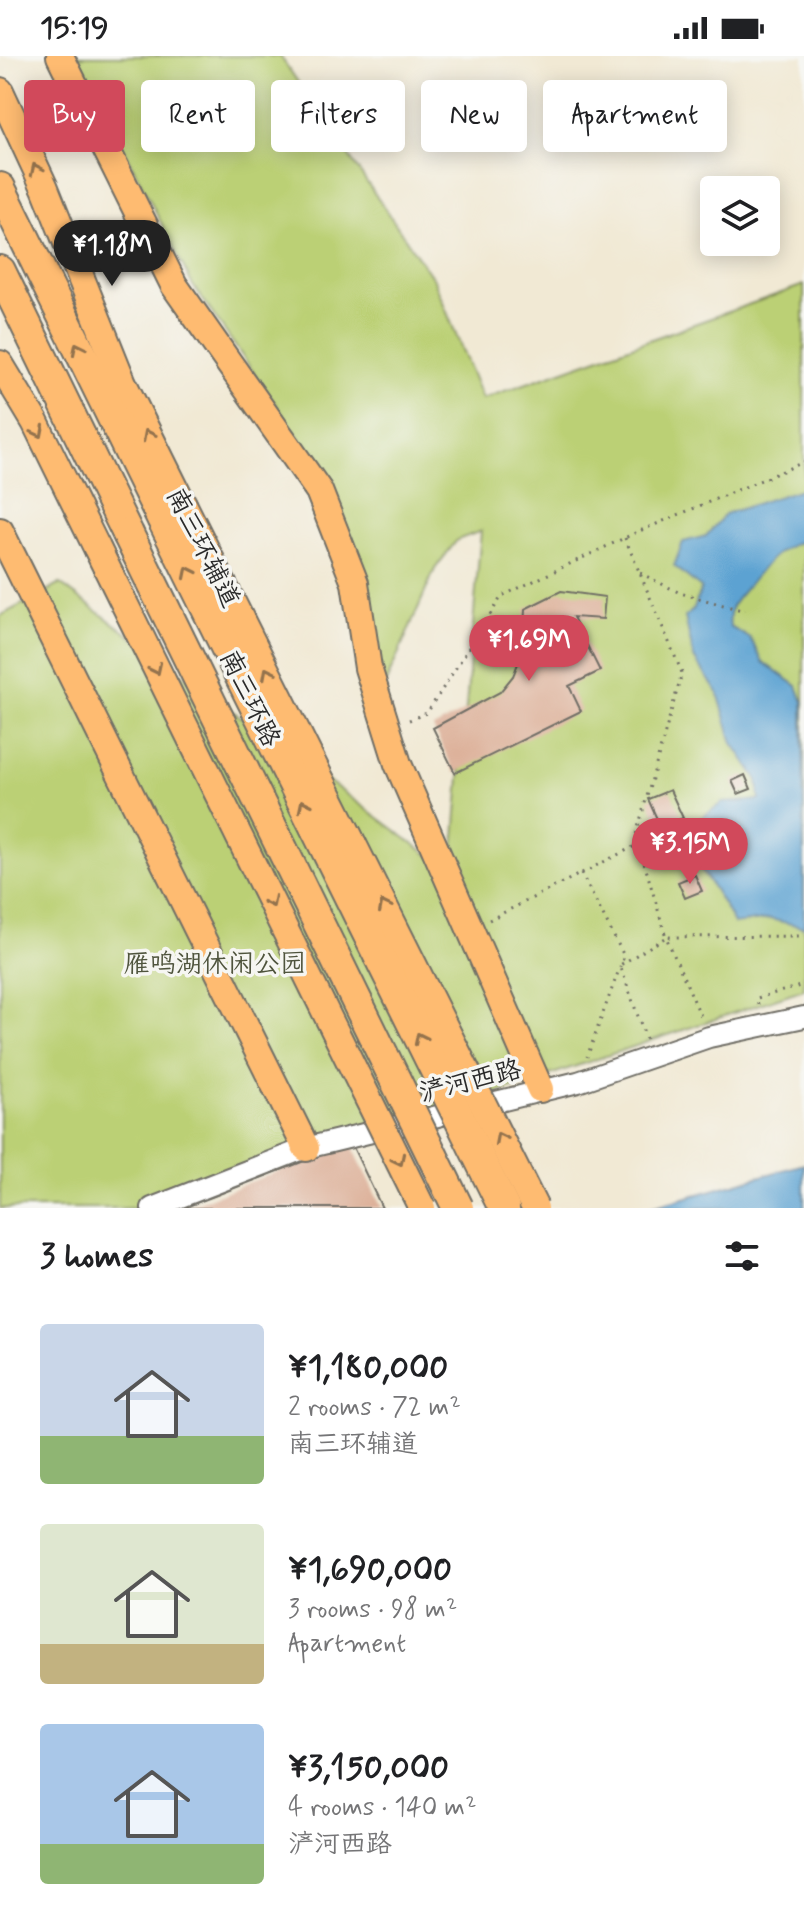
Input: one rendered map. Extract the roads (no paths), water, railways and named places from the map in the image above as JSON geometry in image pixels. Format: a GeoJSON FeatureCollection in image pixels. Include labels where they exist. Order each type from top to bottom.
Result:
{"type":"FeatureCollection","features":[{"type":"Feature","properties":{"kind":"highway","name":"南三环路"},"geometry":{"type":"LineString","coordinates":[[0,188],[173,511],[504,1208]]}},
{"type":"Feature","properties":{"kind":"highway","name":"南三环路"},"geometry":{"type":"LineString","coordinates":[[0,271],[458,1208]]}},
{"type":"Feature","properties":{"kind":"main road"},"geometry":{"type":"LineString","coordinates":[[60,56],[174,285],[319,491],[355,583],[368,668],[398,764],[540,1089]]}},
{"type":"Feature","properties":{"kind":"main road","name":"南三环辅道"},"geometry":{"type":"LineString","coordinates":[[0,91],[45,188],[173,511],[535,1208]]}},
{"type":"Feature","properties":{"kind":"main road"},"geometry":{"type":"LineString","coordinates":[[0,364],[35,422],[422,1208]]}},
{"type":"Feature","properties":{"kind":"main road"},"geometry":{"type":"LineString","coordinates":[[0,531],[306,1148]]}},
{"type":"Feature","properties":{"kind":"street","name":"浐河西路"},"geometry":{"type":"LineString","coordinates":[[152,1208],[306,1148],[578,1082],[709,1037],[804,1017]]}},
{"type":"Feature","properties":{"kind":"water"},"geometry":{"type":"Polygon","coordinates":[[[804,488],[804,540],[779,553],[734,602],[730,627],[750,638],[763,662],[797,686],[803,702],[804,927],[770,919],[734,924],[673,823],[698,820],[722,803],[760,800],[758,780],[733,743],[718,693],[694,658],[685,617],[694,609],[701,588],[674,566],[683,542],[706,536],[725,514],[804,488]]]}},
{"type":"Feature","properties":{"kind":"water"},"geometry":{"type":"Polygon","coordinates":[[[804,1164],[804,1208],[649,1208],[804,1164]]]}},
{"type":"Feature","properties":{"kind":"park label","name":"雁鸣湖休闲公园"},"geometry":{"type":"Point","coordinates":[215,963]}}]}
